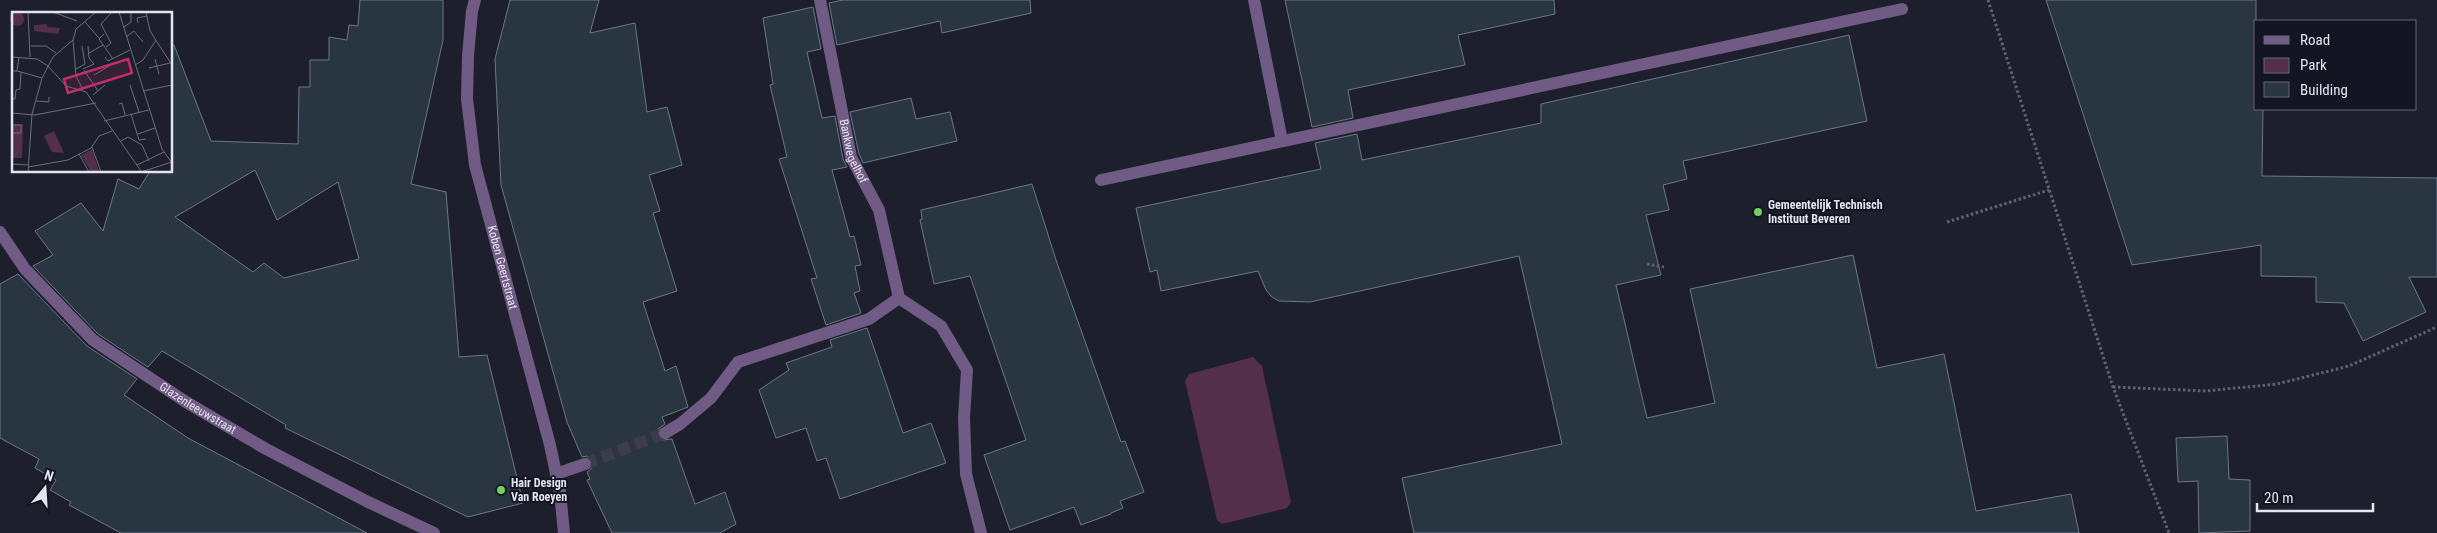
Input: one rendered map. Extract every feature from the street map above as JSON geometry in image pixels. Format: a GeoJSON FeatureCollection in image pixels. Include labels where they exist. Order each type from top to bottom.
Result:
{"type":"FeatureCollection","features":[{"type":"Feature","properties":{"kind":"street","name":"Koben Geertstraat"},"geometry":{"type":"LineString","coordinates":[[475,0],[472,11],[468,56],[467,99],[475,165],[556,474],[564,533]]}},
{"type":"Feature","properties":{"kind":"street","name":"Bankwegelhof"},"geometry":{"type":"LineString","coordinates":[[820,0],[851,157],[879,210],[899,298]]}},
{"type":"Feature","properties":{"kind":"street"},"geometry":{"type":"LineString","coordinates":[[1254,0],[1282,141]]}},
{"type":"Feature","properties":{"kind":"street"},"geometry":{"type":"LineString","coordinates":[[1101,180],[1902,9]]}},
{"type":"Feature","properties":{"kind":"street","name":"Glazenleeuwstraat"},"geometry":{"type":"LineString","coordinates":[[0,232],[25,269],[93,340],[186,402],[266,449],[368,502],[434,533]]}},
{"type":"Feature","properties":{"kind":"street"},"geometry":{"type":"LineString","coordinates":[[665,433],[680,424],[712,398],[738,362],[869,319],[899,298],[941,326],[967,370],[964,418],[966,474],[981,533]]}},
{"type":"Feature","properties":{"kind":"street"},"geometry":{"type":"LineString","coordinates":[[556,474],[585,464]]}},
{"type":"Feature","properties":{"kind":"path"},"geometry":{"type":"LineString","coordinates":[[1988,0],[2113,387],[2169,533]]}},
{"type":"Feature","properties":{"kind":"path"},"geometry":{"type":"LineString","coordinates":[[1947,222],[2049,190]]}},
{"type":"Feature","properties":{"kind":"path"},"geometry":{"type":"LineString","coordinates":[[1648,264],[1664,266]]}},
{"type":"Feature","properties":{"kind":"path"},"geometry":{"type":"LineString","coordinates":[[2113,387],[2206,391],[2277,384],[2349,366],[2437,326]]}},
{"type":"Feature","properties":{"kind":"green space"},"geometry":{"type":"Polygon","coordinates":[[[1253,357],[1262,366],[1291,502],[1287,508],[1222,524],[1217,520],[1185,381],[1189,374],[1253,357]]]}},
{"type":"Feature","properties":{"kind":"building"},"geometry":{"type":"Polygon","coordinates":[[[360,0],[443,0],[443,40],[411,184],[446,192],[459,357],[487,355],[523,503],[468,517],[285,428],[286,425],[162,351],[148,367],[98,334],[33,266],[53,255],[35,231],[81,203],[103,231],[118,179],[139,189],[149,172],[172,172],[172,46],[174,45],[211,141],[298,144],[299,87],[310,87],[310,60],[329,60],[329,37],[347,40],[349,25],[358,26],[360,0]],[[255,170],[175,217],[253,272],[264,263],[284,278],[359,259],[338,182],[277,220],[255,170]]]}},
{"type":"Feature","properties":{"kind":"building"},"geometry":{"type":"Polygon","coordinates":[[[510,0],[599,0],[590,33],[635,23],[647,112],[667,107],[682,165],[649,175],[660,211],[653,213],[677,291],[643,302],[665,371],[676,366],[688,407],[662,417],[665,424],[658,429],[657,434],[662,440],[672,439],[695,504],[725,492],[736,524],[720,533],[612,533],[587,480],[590,479],[587,472],[591,469],[593,462],[587,456],[582,457],[567,422],[501,185],[495,59],[510,0]]]}},
{"type":"Feature","properties":{"kind":"building"},"geometry":{"type":"Polygon","coordinates":[[[843,0],[1030,0],[1031,13],[942,33],[940,21],[837,45],[829,3],[843,0]]]}},
{"type":"Feature","properties":{"kind":"building"},"geometry":{"type":"Polygon","coordinates":[[[1285,0],[1554,0],[1555,14],[1458,35],[1465,65],[1348,90],[1353,118],[1312,127],[1285,0]]]}},
{"type":"Feature","properties":{"kind":"building"},"geometry":{"type":"Polygon","coordinates":[[[2046,0],[2256,0],[2256,20],[2254,20],[2254,110],[2263,110],[2262,176],[2437,178],[2437,277],[2409,277],[2426,312],[2363,341],[2344,303],[2316,302],[2316,277],[2261,276],[2261,245],[2132,265],[2046,0]]]}},
{"type":"Feature","properties":{"kind":"building"},"geometry":{"type":"Polygon","coordinates":[[[813,7],[821,49],[807,52],[822,118],[835,116],[843,159],[847,167],[832,170],[850,237],[854,236],[861,265],[855,266],[860,291],[854,293],[861,313],[826,325],[811,279],[817,278],[779,159],[787,157],[770,85],[773,84],[763,18],[813,7]]]}},
{"type":"Feature","properties":{"kind":"building"},"geometry":{"type":"Polygon","coordinates":[[[1849,35],[1867,121],[1683,161],[1687,179],[1663,185],[1669,210],[1646,215],[1661,275],[1616,285],[1647,418],[1715,403],[1690,289],[1853,255],[1877,368],[1944,354],[1976,511],[2071,494],[2079,533],[1414,533],[1402,478],[1562,444],[1519,256],[1310,302],[1279,301],[1272,297],[1266,290],[1258,271],[1161,291],[1157,270],[1150,272],[1136,208],[1321,169],[1315,143],[1357,134],[1362,160],[1541,123],[1541,104],[1849,35]]]}},
{"type":"Feature","properties":{"kind":"building"},"geometry":{"type":"Polygon","coordinates":[[[911,98],[916,119],[950,112],[957,141],[863,163],[859,154],[850,112],[911,98]]]}},
{"type":"Feature","properties":{"kind":"building"},"geometry":{"type":"Polygon","coordinates":[[[1032,184],[1057,263],[1121,442],[1125,441],[1144,492],[1120,501],[1123,508],[1081,525],[1074,507],[1010,530],[984,455],[1026,440],[970,276],[934,284],[920,220],[922,219],[921,210],[1032,184]]]}},
{"type":"Feature","properties":{"kind":"building"},"geometry":{"type":"Polygon","coordinates":[[[18,274],[87,346],[137,379],[124,395],[188,438],[367,533],[121,533],[69,505],[71,502],[50,490],[56,480],[35,468],[39,459],[0,438],[0,284],[18,274]]]}},
{"type":"Feature","properties":{"kind":"building"},"geometry":{"type":"Polygon","coordinates":[[[867,328],[903,433],[931,423],[946,463],[840,499],[826,458],[817,461],[806,428],[776,438],[759,390],[789,370],[786,363],[832,347],[830,340],[867,328]]]}},
{"type":"Feature","properties":{"kind":"building"},"geometry":{"type":"Polygon","coordinates":[[[2227,436],[2229,479],[2250,480],[2250,531],[2199,533],[2198,481],[2178,482],[2176,438],[2227,436]]]}},
{"type":"Feature","properties":{"kind":"tunnel"},"geometry":{"type":"LineString","coordinates":[[585,464],[665,433]]}},
{"type":"Feature","properties":{"kind":"place","name":"Gemeentelijk Technisch Instituut Beveren"},"geometry":{"type":"Point","coordinates":[1758,212]}},
{"type":"Feature","properties":{"kind":"place","name":"Hair Design Van Roeyen"},"geometry":{"type":"Point","coordinates":[501,490]}}]}
